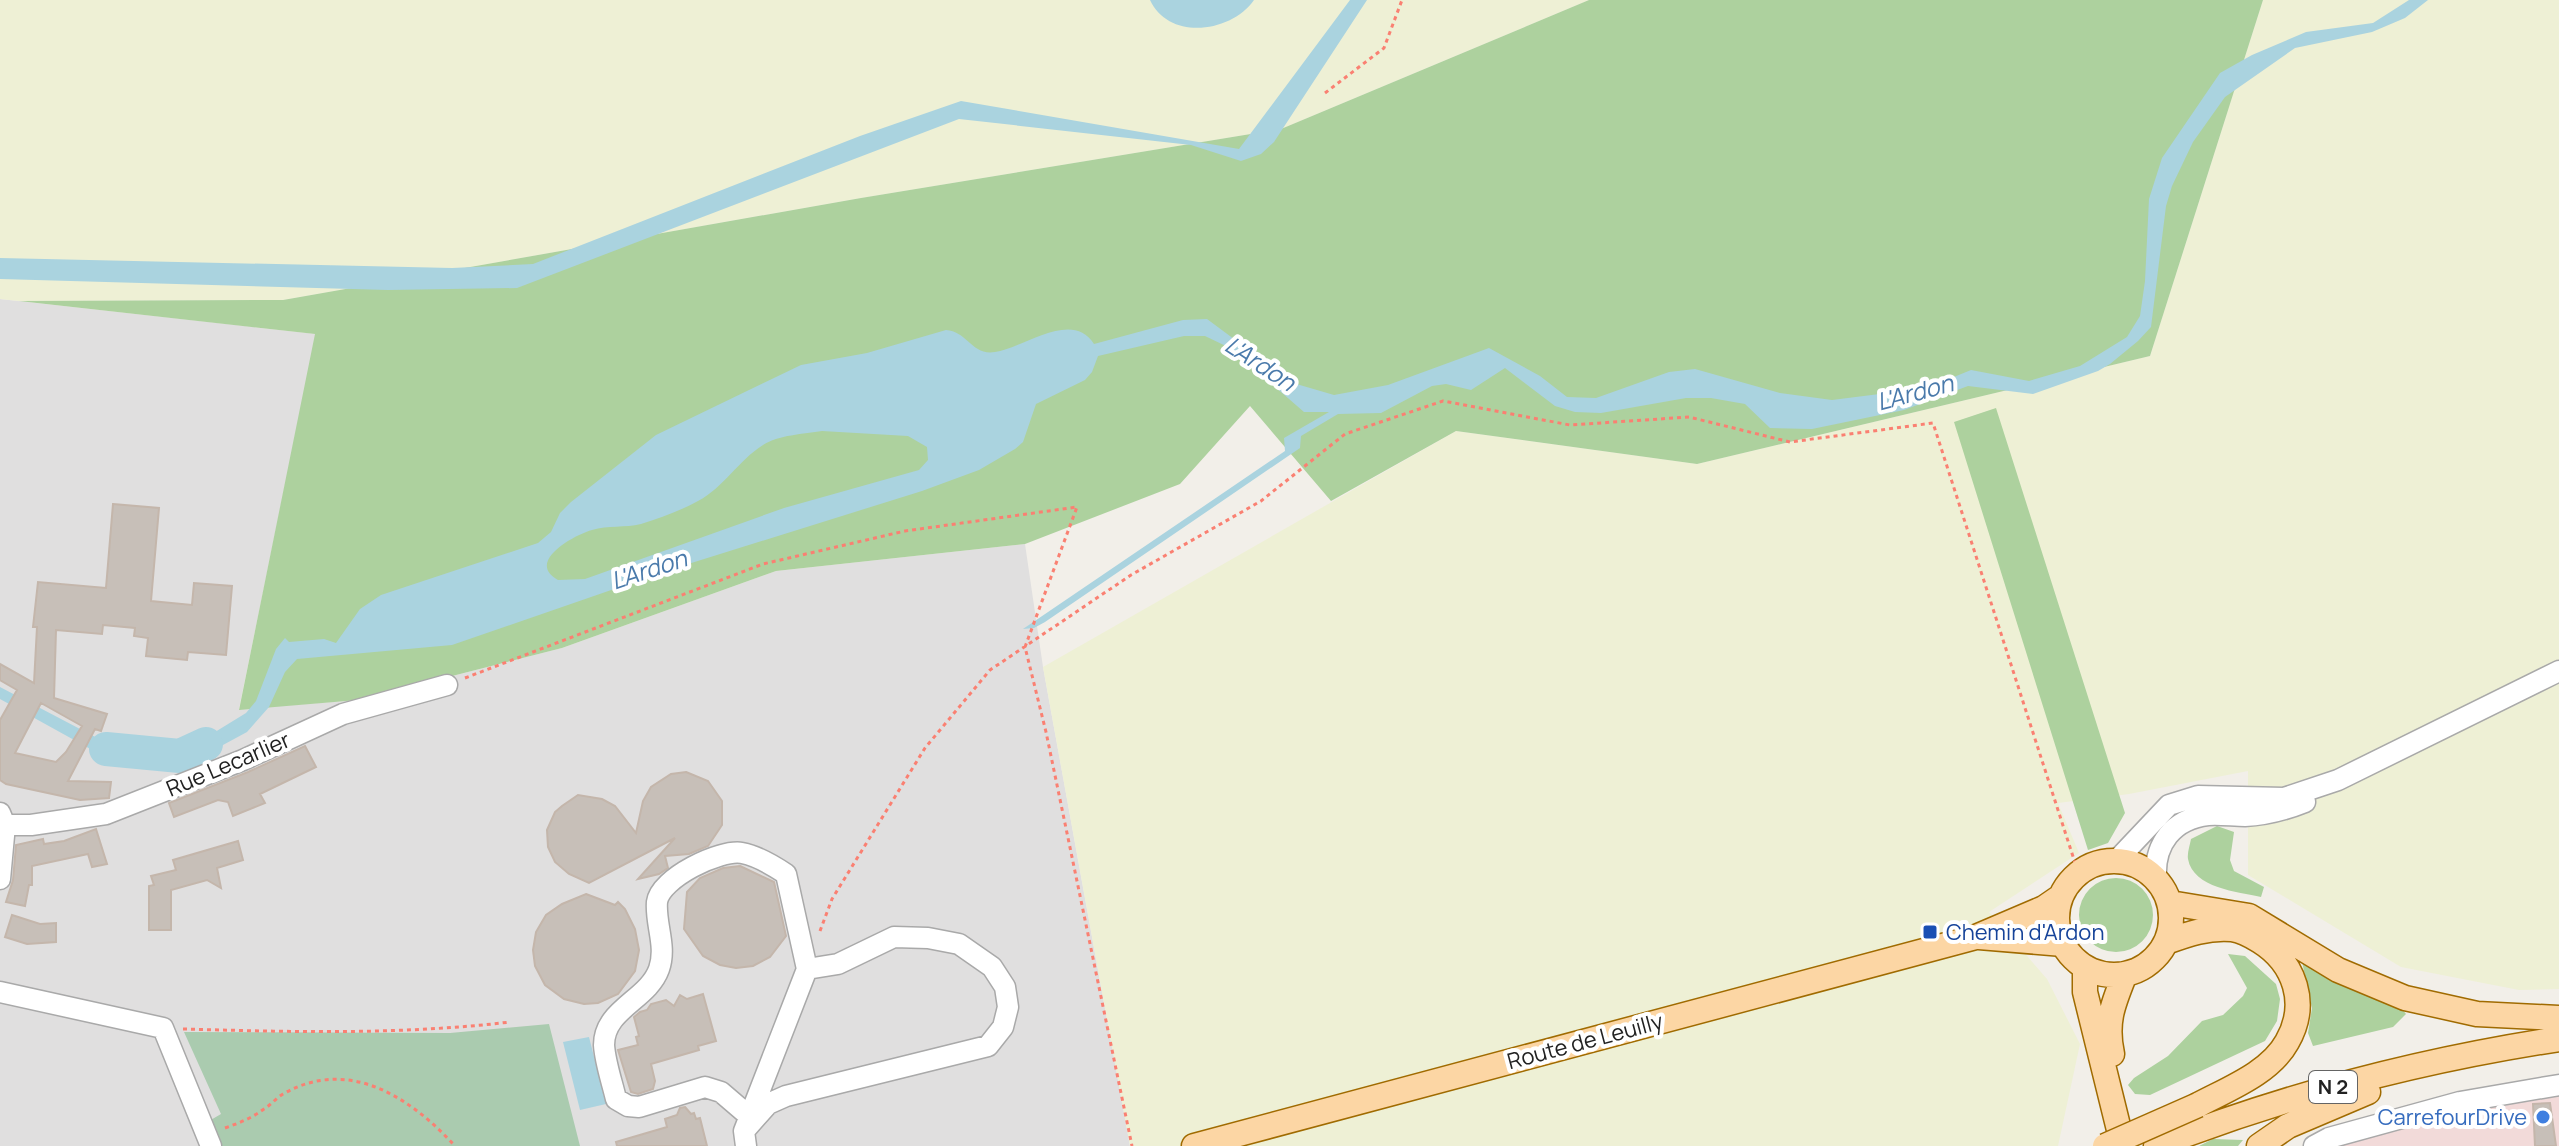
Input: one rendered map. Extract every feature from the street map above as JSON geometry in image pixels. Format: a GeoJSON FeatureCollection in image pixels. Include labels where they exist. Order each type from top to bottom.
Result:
{"type":"FeatureCollection","features":[{"type":"Feature","properties":{"kind":"main road"},"geometry":{"type":"LineString","coordinates":[[2117,860],[2131,863],[2156,878],[2170,903],[2172,916],[2166,942],[2145,966],[2125,974],[2098,973],[2076,961],[2063,944],[2057,921],[2060,897],[2067,883],[2078,872],[2103,861],[2117,860]]}},
{"type":"Feature","properties":{"kind":"main road"},"geometry":{"type":"LineString","coordinates":[[1976,937],[2044,908],[2060,897]]}},
{"type":"Feature","properties":{"kind":"main road"},"geometry":{"type":"LineString","coordinates":[[2170,903],[2249,916],[2338,970],[2405,998],[2477,1014],[2559,1018]]}},
{"type":"Feature","properties":{"kind":"main road"},"geometry":{"type":"LineString","coordinates":[[2105,1146],[2202,1116],[2240,1083],[2268,1064],[2287,1042],[2296,1018],[2298,997],[2290,970],[2276,951],[2253,936],[2234,929],[2201,930],[2166,942]]}},
{"type":"Feature","properties":{"kind":"main road"},"geometry":{"type":"LineString","coordinates":[[1976,937],[2063,944]]}},
{"type":"Feature","properties":{"kind":"main road","name":"Route de Leuilly"},"geometry":{"type":"LineString","coordinates":[[1194,1146],[1976,937]]}},
{"type":"Feature","properties":{"kind":"main road"},"geometry":{"type":"LineString","coordinates":[[2085,967],[2085,992],[2123,1146]]}},
{"type":"Feature","properties":{"kind":"main road"},"geometry":{"type":"LineString","coordinates":[[2125,974],[2112,1007],[2107,1032],[2134,1146]]}},
{"type":"Feature","properties":{"kind":"main road","name":"N 2"},"geometry":{"type":"LineString","coordinates":[[2156,1146],[2202,1116],[2279,1102],[2463,1056],[2559,1039]]}},
{"type":"Feature","properties":{"kind":"main road"},"geometry":{"type":"LineString","coordinates":[[2259,1146],[2288,1126],[2326,1109],[2463,1056]]}},
{"type":"Feature","properties":{"kind":"street"},"geometry":{"type":"LineString","coordinates":[[2117,860],[2169,805],[2198,796],[2284,798],[2338,780],[2559,671]]}},
{"type":"Feature","properties":{"kind":"street","name":"Rue Lecarlier"},"geometry":{"type":"LineString","coordinates":[[3,819],[31,825],[106,814],[243,760],[343,714],[447,685]]}},
{"type":"Feature","properties":{"kind":"street"},"geometry":{"type":"LineString","coordinates":[[2156,878],[2155,864],[2162,839],[2178,824],[2207,815],[2245,816],[2279,812],[2312,800],[2338,780]]}},
{"type":"Feature","properties":{"kind":"street"},"geometry":{"type":"LineString","coordinates":[[0,872],[3,819]]}},
{"type":"Feature","properties":{"kind":"street"},"geometry":{"type":"LineString","coordinates":[[741,853],[786,874],[807,969],[746,1131],[721,1092],[705,1087],[639,1107],[628,1106],[616,1099],[604,1046],[606,1032],[616,1014],[652,985],[659,969],[663,955],[657,903],[660,893],[673,878],[716,857],[741,853]]}},
{"type":"Feature","properties":{"kind":"street"},"geometry":{"type":"LineString","coordinates":[[746,1131],[768,1104],[786,1096],[988,1046],[1003,1027],[1008,1007],[1005,987],[992,967],[959,944],[928,938],[894,937],[838,964],[807,969]]}},
{"type":"Feature","properties":{"kind":"street"},"geometry":{"type":"LineString","coordinates":[[0,992],[163,1028],[211,1146]]}},
{"type":"Feature","properties":{"kind":"street"},"geometry":{"type":"LineString","coordinates":[[2314,1146],[2329,1138],[2460,1102],[2559,1085]]}},
{"type":"Feature","properties":{"kind":"path"},"geometry":{"type":"LineString","coordinates":[[1325,93],[1384,48],[1402,0]]}},
{"type":"Feature","properties":{"kind":"path"},"geometry":{"type":"LineString","coordinates":[[807,969],[832,899],[925,748],[990,670],[1131,575],[1261,501],[1345,434],[1443,401],[1570,425],[1689,417],[1790,442],[1933,423],[2078,872]]}},
{"type":"Feature","properties":{"kind":"path"},"geometry":{"type":"LineString","coordinates":[[447,685],[763,564],[905,531],[1077,507],[1025,647],[1046,732],[1132,1146]]}},
{"type":"Feature","properties":{"kind":"path"},"geometry":{"type":"LineString","coordinates":[[163,1028],[292,1032],[443,1030],[510,1022]]}},
{"type":"Feature","properties":{"kind":"path"},"geometry":{"type":"LineString","coordinates":[[199,1115],[214,1113],[223,1129],[255,1115],[283,1094],[322,1079],[349,1079],[404,1100],[434,1123],[455,1146]]}},
{"type":"Feature","properties":{"kind":"shaded area"},"geometry":{"type":"Polygon","coordinates":[[[0,299],[316,334],[239,709],[358,700],[562,648],[776,571],[1025,544],[1043,667],[1130,1146],[0,1146],[0,299]]]}},
{"type":"Feature","properties":{"kind":"shaded area"},"geometry":{"type":"Polygon","coordinates":[[[2559,1096],[2559,1146],[2340,1146],[2467,1112],[2559,1096]]]}},
{"type":"Feature","properties":{"kind":"green space"},"geometry":{"type":"Polygon","coordinates":[[[0,0],[1589,0],[1281,129],[861,198],[283,300],[19,301],[0,299],[0,0]]]}},
{"type":"Feature","properties":{"kind":"green space"},"geometry":{"type":"Polygon","coordinates":[[[1589,0],[2263,0],[2150,356],[1697,464],[1456,431],[1331,501],[1250,406],[1180,484],[1025,544],[776,571],[562,648],[358,700],[239,710],[315,334],[19,301],[283,300],[861,198],[1281,129],[1589,0]]]}},
{"type":"Feature","properties":{"kind":"green space"},"geometry":{"type":"Polygon","coordinates":[[[2263,0],[2559,0],[2559,989],[2519,990],[2401,967],[2248,875],[2248,771],[2129,794],[2058,803],[2079,853],[1989,912],[2047,979],[2080,1044],[2058,1146],[1130,1146],[1043,667],[1456,431],[1697,464],[2150,356],[2263,0]]]}},
{"type":"Feature","properties":{"kind":"green space"},"geometry":{"type":"Polygon","coordinates":[[[1996,408],[2125,813],[2108,843],[2088,850],[1954,422],[1996,408]]]}},
{"type":"Feature","properties":{"kind":"green space"},"geometry":{"type":"Polygon","coordinates":[[[2217,826],[2234,832],[2230,860],[2234,871],[2264,887],[2261,897],[2218,887],[2192,869],[2188,857],[2191,839],[2217,826]]]}},
{"type":"Feature","properties":{"kind":"green space"},"geometry":{"type":"Polygon","coordinates":[[[2116,878],[2130,881],[2142,889],[2150,901],[2153,915],[2150,929],[2142,941],[2130,949],[2116,952],[2102,949],[2090,941],[2082,929],[2079,915],[2082,901],[2090,889],[2102,881],[2116,878]]]}},
{"type":"Feature","properties":{"kind":"green space"},"geometry":{"type":"Polygon","coordinates":[[[2228,954],[2245,956],[2276,984],[2280,999],[2277,1021],[2265,1041],[2150,1095],[2135,1094],[2128,1085],[2134,1078],[2168,1056],[2202,1021],[2223,1015],[2243,996],[2247,988],[2228,954]]]}},
{"type":"Feature","properties":{"kind":"green space"},"geometry":{"type":"Polygon","coordinates":[[[2301,957],[2395,1000],[2406,1014],[2393,1027],[2313,1046],[2308,1033],[2312,1008],[2301,957]]]}},
{"type":"Feature","properties":{"kind":"green space"},"geometry":{"type":"Polygon","coordinates":[[[549,1024],[580,1146],[218,1146],[209,1121],[221,1114],[184,1032],[450,1033],[549,1024]]]}},
{"type":"Feature","properties":{"kind":"green space"},"geometry":{"type":"Polygon","coordinates":[[[2213,1139],[2243,1140],[2238,1146],[2199,1146],[2213,1139]]]}},
{"type":"Feature","properties":{"kind":"water"},"geometry":{"type":"Polygon","coordinates":[[[1150,0],[1254,0],[1231,20],[1200,28],[1171,22],[1159,13],[1150,0]]]}},
{"type":"Feature","properties":{"kind":"water"},"geometry":{"type":"Polygon","coordinates":[[[1350,0],[1367,0],[1274,142],[1261,154],[1241,161],[1191,145],[959,119],[517,288],[388,290],[0,279],[0,258],[452,268],[533,264],[860,136],[961,101],[1239,149],[1350,0]]]}},
{"type":"Feature","properties":{"kind":"water"},"geometry":{"type":"Polygon","coordinates":[[[2409,0],[2428,0],[2405,18],[2372,32],[2295,48],[2225,97],[2193,142],[2172,186],[2166,206],[2151,327],[2138,341],[2098,371],[2033,394],[1968,386],[1904,410],[1812,429],[1770,428],[1745,404],[1711,398],[1686,398],[1601,413],[1575,412],[1555,406],[1505,368],[1471,390],[1446,384],[1432,386],[1381,413],[1338,414],[1301,436],[1300,448],[1045,622],[1023,629],[1285,451],[1284,438],[1329,412],[1304,412],[1230,348],[1205,336],[1184,336],[1098,356],[1085,380],[1036,404],[1023,442],[979,470],[922,491],[669,570],[452,645],[297,659],[285,672],[269,707],[247,732],[186,765],[163,762],[165,749],[189,748],[246,713],[256,701],[276,649],[285,638],[289,642],[324,639],[336,643],[360,609],[381,595],[538,543],[551,532],[560,513],[571,502],[656,435],[801,365],[867,353],[946,330],[959,334],[981,350],[995,352],[1061,330],[1085,334],[1094,344],[1183,320],[1207,319],[1293,383],[1334,395],[1388,385],[1489,348],[1540,376],[1567,397],[1596,398],[1669,372],[1695,369],[1780,393],[1832,400],[1927,388],[1971,370],[2029,381],[2080,366],[2127,337],[2140,316],[2149,199],[2162,158],[2220,73],[2252,55],[2306,32],[2373,23],[2409,0]],[[822,431],[776,439],[754,451],[715,489],[691,505],[641,524],[598,528],[574,537],[550,558],[547,565],[549,573],[558,580],[585,579],[784,508],[919,470],[928,460],[927,447],[908,436],[822,431]]]}},
{"type":"Feature","properties":{"kind":"water"},"geometry":{"type":"Polygon","coordinates":[[[0,687],[101,740],[152,748],[151,762],[94,754],[94,751],[0,699],[0,687]]]}},
{"type":"Feature","properties":{"kind":"water"},"geometry":{"type":"Polygon","coordinates":[[[589,1037],[606,1104],[580,1110],[563,1042],[589,1037]]]}},
{"type":"Feature","properties":{"kind":"building"},"geometry":{"type":"Polygon","coordinates":[[[113,504],[159,508],[151,601],[192,605],[194,583],[232,586],[226,655],[188,652],[187,660],[146,656],[148,638],[134,636],[135,628],[103,625],[102,634],[56,630],[54,698],[107,714],[101,731],[95,729],[68,781],[111,782],[109,798],[80,800],[6,784],[0,780],[0,720],[17,690],[0,680],[0,664],[34,683],[37,627],[33,627],[38,582],[106,588],[113,504]],[[41,703],[15,753],[56,762],[82,726],[41,703]]]}},
{"type":"Feature","properties":{"kind":"building"},"geometry":{"type":"Polygon","coordinates":[[[305,746],[316,767],[260,794],[265,803],[233,816],[228,802],[218,800],[174,817],[169,803],[305,746]]]}},
{"type":"Feature","properties":{"kind":"building"},"geometry":{"type":"Polygon","coordinates":[[[686,772],[708,781],[722,801],[722,825],[708,846],[689,854],[665,856],[668,868],[659,874],[638,879],[675,838],[589,883],[569,874],[555,862],[548,847],[547,830],[555,812],[578,795],[602,799],[615,806],[636,833],[643,801],[651,787],[671,774],[686,772]]]}},
{"type":"Feature","properties":{"kind":"building"},"geometry":{"type":"Polygon","coordinates":[[[96,829],[107,864],[92,867],[88,854],[32,866],[32,885],[29,885],[25,906],[6,902],[13,880],[16,845],[43,839],[44,844],[64,841],[96,829]]]}},
{"type":"Feature","properties":{"kind":"building"},"geometry":{"type":"Polygon","coordinates":[[[238,841],[243,860],[217,868],[221,888],[207,880],[171,890],[171,930],[149,930],[149,886],[154,885],[151,876],[176,870],[173,860],[238,841]]]}},
{"type":"Feature","properties":{"kind":"building"},"geometry":{"type":"Polygon","coordinates":[[[740,866],[774,882],[786,936],[770,957],[753,966],[736,968],[720,965],[703,956],[684,929],[687,892],[700,878],[723,868],[740,866]]]}},
{"type":"Feature","properties":{"kind":"building"},"geometry":{"type":"Polygon","coordinates":[[[586,894],[615,905],[618,902],[625,909],[635,929],[639,950],[635,971],[618,994],[598,1003],[584,1004],[564,999],[545,985],[535,966],[533,950],[536,932],[546,915],[586,894]]]}},
{"type":"Feature","properties":{"kind":"building"},"geometry":{"type":"Polygon","coordinates":[[[12,915],[40,924],[56,923],[56,942],[27,944],[5,937],[12,915]]]}},
{"type":"Feature","properties":{"kind":"building"},"geometry":{"type":"Polygon","coordinates":[[[703,994],[716,1041],[698,1046],[699,1050],[651,1064],[655,1081],[653,1089],[638,1094],[631,1092],[618,1050],[638,1045],[634,1017],[651,1004],[666,1000],[674,1006],[680,995],[687,999],[703,994]]]}},
{"type":"Feature","properties":{"kind":"building","name":"CarrefourDrive"},"geometry":{"type":"Polygon","coordinates":[[[2550,1103],[2556,1146],[2535,1146],[2533,1104],[2550,1103]]]}},
{"type":"Feature","properties":{"kind":"building"},"geometry":{"type":"Polygon","coordinates":[[[685,1107],[691,1114],[694,1113],[696,1119],[700,1118],[707,1146],[617,1146],[616,1142],[667,1127],[665,1119],[677,1115],[680,1108],[685,1107]]]}},
{"type":"Feature","properties":{"kind":"waterway","name":"L'Ardon"},"geometry":{"type":"LineString","coordinates":[[106,749],[180,756],[206,744]]}},
{"type":"Feature","properties":{"kind":"place","name":"Chemin d'Ardon"},"geometry":{"type":"Point","coordinates":[1930,932]}},
{"type":"Feature","properties":{"kind":"place","name":"CarrefourDrive"},"geometry":{"type":"Point","coordinates":[2543,1117]}}]}
